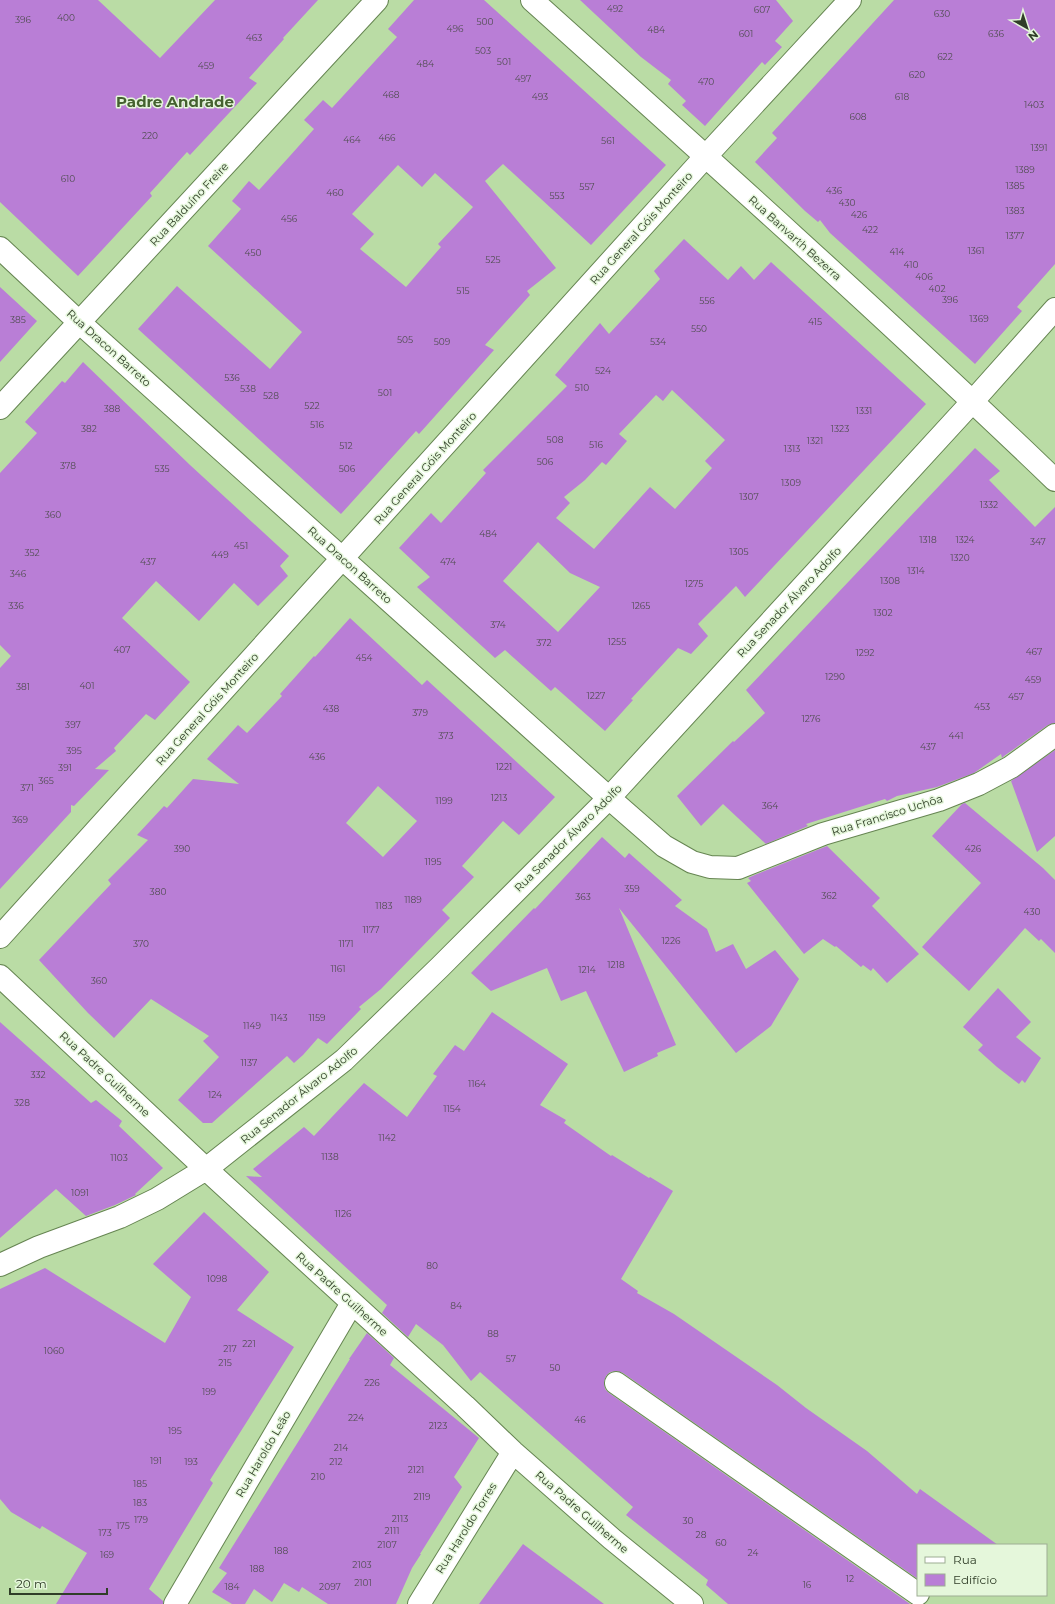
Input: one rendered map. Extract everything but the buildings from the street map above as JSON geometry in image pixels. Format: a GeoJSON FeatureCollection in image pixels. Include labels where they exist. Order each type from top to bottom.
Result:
{"type":"FeatureCollection","features":[{"type":"Feature","properties":{"kind":"street","name":"Rua Balduíno Freire"},"geometry":{"type":"LineString","coordinates":[[0,408],[377,0]]}},
{"type":"Feature","properties":{"kind":"street","name":"Rua Banvarth Bezerra"},"geometry":{"type":"LineString","coordinates":[[532,0],[706,156],[973,401],[1055,480]]}},
{"type":"Feature","properties":{"kind":"street","name":"Rua General Góis Monteiro"},"geometry":{"type":"LineString","coordinates":[[0,937],[706,156],[850,0]]}},
{"type":"Feature","properties":{"kind":"street","name":"Rua Dracon Barreto"},"geometry":{"type":"LineString","coordinates":[[0,248],[79,322],[664,846],[692,862],[710,867]]}},
{"type":"Feature","properties":{"kind":"street","name":"Rua Senador Álvaro Adolfo"},"geometry":{"type":"LineString","coordinates":[[0,1266],[39,1247],[120,1217],[157,1199],[206,1169],[344,1060],[446,961],[609,798],[1055,310]]}},
{"type":"Feature","properties":{"kind":"street","name":"Rua Francisco Uchôa"},"geometry":{"type":"LineString","coordinates":[[710,867],[738,868],[823,834],[939,800],[978,784],[1010,767],[1055,735]]}},
{"type":"Feature","properties":{"kind":"street","name":"Rua Padre Guilherme"},"geometry":{"type":"LineString","coordinates":[[0,976],[206,1169],[514,1452],[612,1539],[692,1604]]}},
{"type":"Feature","properties":{"kind":"street","name":"Rua Haroldo Leão"},"geometry":{"type":"LineString","coordinates":[[175,1604],[352,1303]]}},
{"type":"Feature","properties":{"kind":"street"},"geometry":{"type":"LineString","coordinates":[[616,1383],[917,1594]]}},
{"type":"Feature","properties":{"kind":"street","name":"Rua Haroldo Torres"},"geometry":{"type":"LineString","coordinates":[[419,1604],[514,1452]]}},
{"type":"Feature","properties":{"kind":"street"},"geometry":{"type":"LineString","coordinates":[[920,1596],[932,1604]]}},
{"type":"Feature","properties":{"kind":"district","name":"Padre Andrade"},"geometry":{"type":"Point","coordinates":[175,102]}}]}
